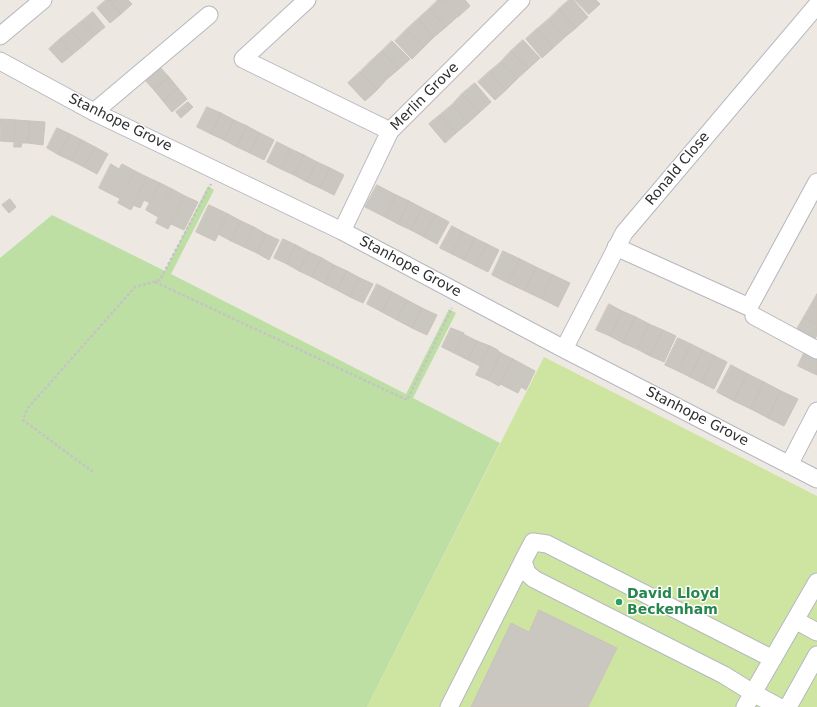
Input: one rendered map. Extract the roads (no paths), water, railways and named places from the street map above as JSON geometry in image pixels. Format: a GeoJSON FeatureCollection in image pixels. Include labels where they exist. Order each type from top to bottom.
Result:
{"type":"FeatureCollection","features":[{"type":"Feature","properties":{"kind":"street"},"geometry":{"type":"LineString","coordinates":[[0,36],[43,0]]}},
{"type":"Feature","properties":{"kind":"street"},"geometry":{"type":"LineString","coordinates":[[308,0],[243,59],[390,131]]}},
{"type":"Feature","properties":{"kind":"street","name":"Merlin Grove"},"geometry":{"type":"LineString","coordinates":[[342,231],[390,131],[521,0]]}},
{"type":"Feature","properties":{"kind":"street","name":"Ronald Close"},"geometry":{"type":"LineString","coordinates":[[564,349],[624,233],[817,5]]}},
{"type":"Feature","properties":{"kind":"street"},"geometry":{"type":"LineString","coordinates":[[94,112],[209,15]]}},
{"type":"Feature","properties":{"kind":"street","name":"Stanhope Grove"},"geometry":{"type":"LineString","coordinates":[[0,61],[94,112],[342,231],[564,349],[817,479]]}},
{"type":"Feature","properties":{"kind":"street"},"geometry":{"type":"LineString","coordinates":[[616,247],[749,307],[817,182]]}},
{"type":"Feature","properties":{"kind":"street"},"geometry":{"type":"LineString","coordinates":[[754,316],[817,350]]}},
{"type":"Feature","properties":{"kind":"street"},"geometry":{"type":"LineString","coordinates":[[790,465],[817,411]]}},
{"type":"Feature","properties":{"kind":"street"},"geometry":{"type":"LineString","coordinates":[[449,707],[533,542],[547,544],[772,659]]}},
{"type":"Feature","properties":{"kind":"street"},"geometry":{"type":"LineString","coordinates":[[522,561],[527,573],[534,579],[724,675],[749,700],[779,707]]}},
{"type":"Feature","properties":{"kind":"street"},"geometry":{"type":"LineString","coordinates":[[749,700],[817,582]]}},
{"type":"Feature","properties":{"kind":"street"},"geometry":{"type":"LineString","coordinates":[[796,620],[817,632]]}},
{"type":"Feature","properties":{"kind":"street"},"geometry":{"type":"LineString","coordinates":[[788,707],[817,655]]}},
{"type":"Feature","properties":{"kind":"place","name":"David Lloyd Beckenham"},"geometry":{"type":"Point","coordinates":[619,602]}}]}
